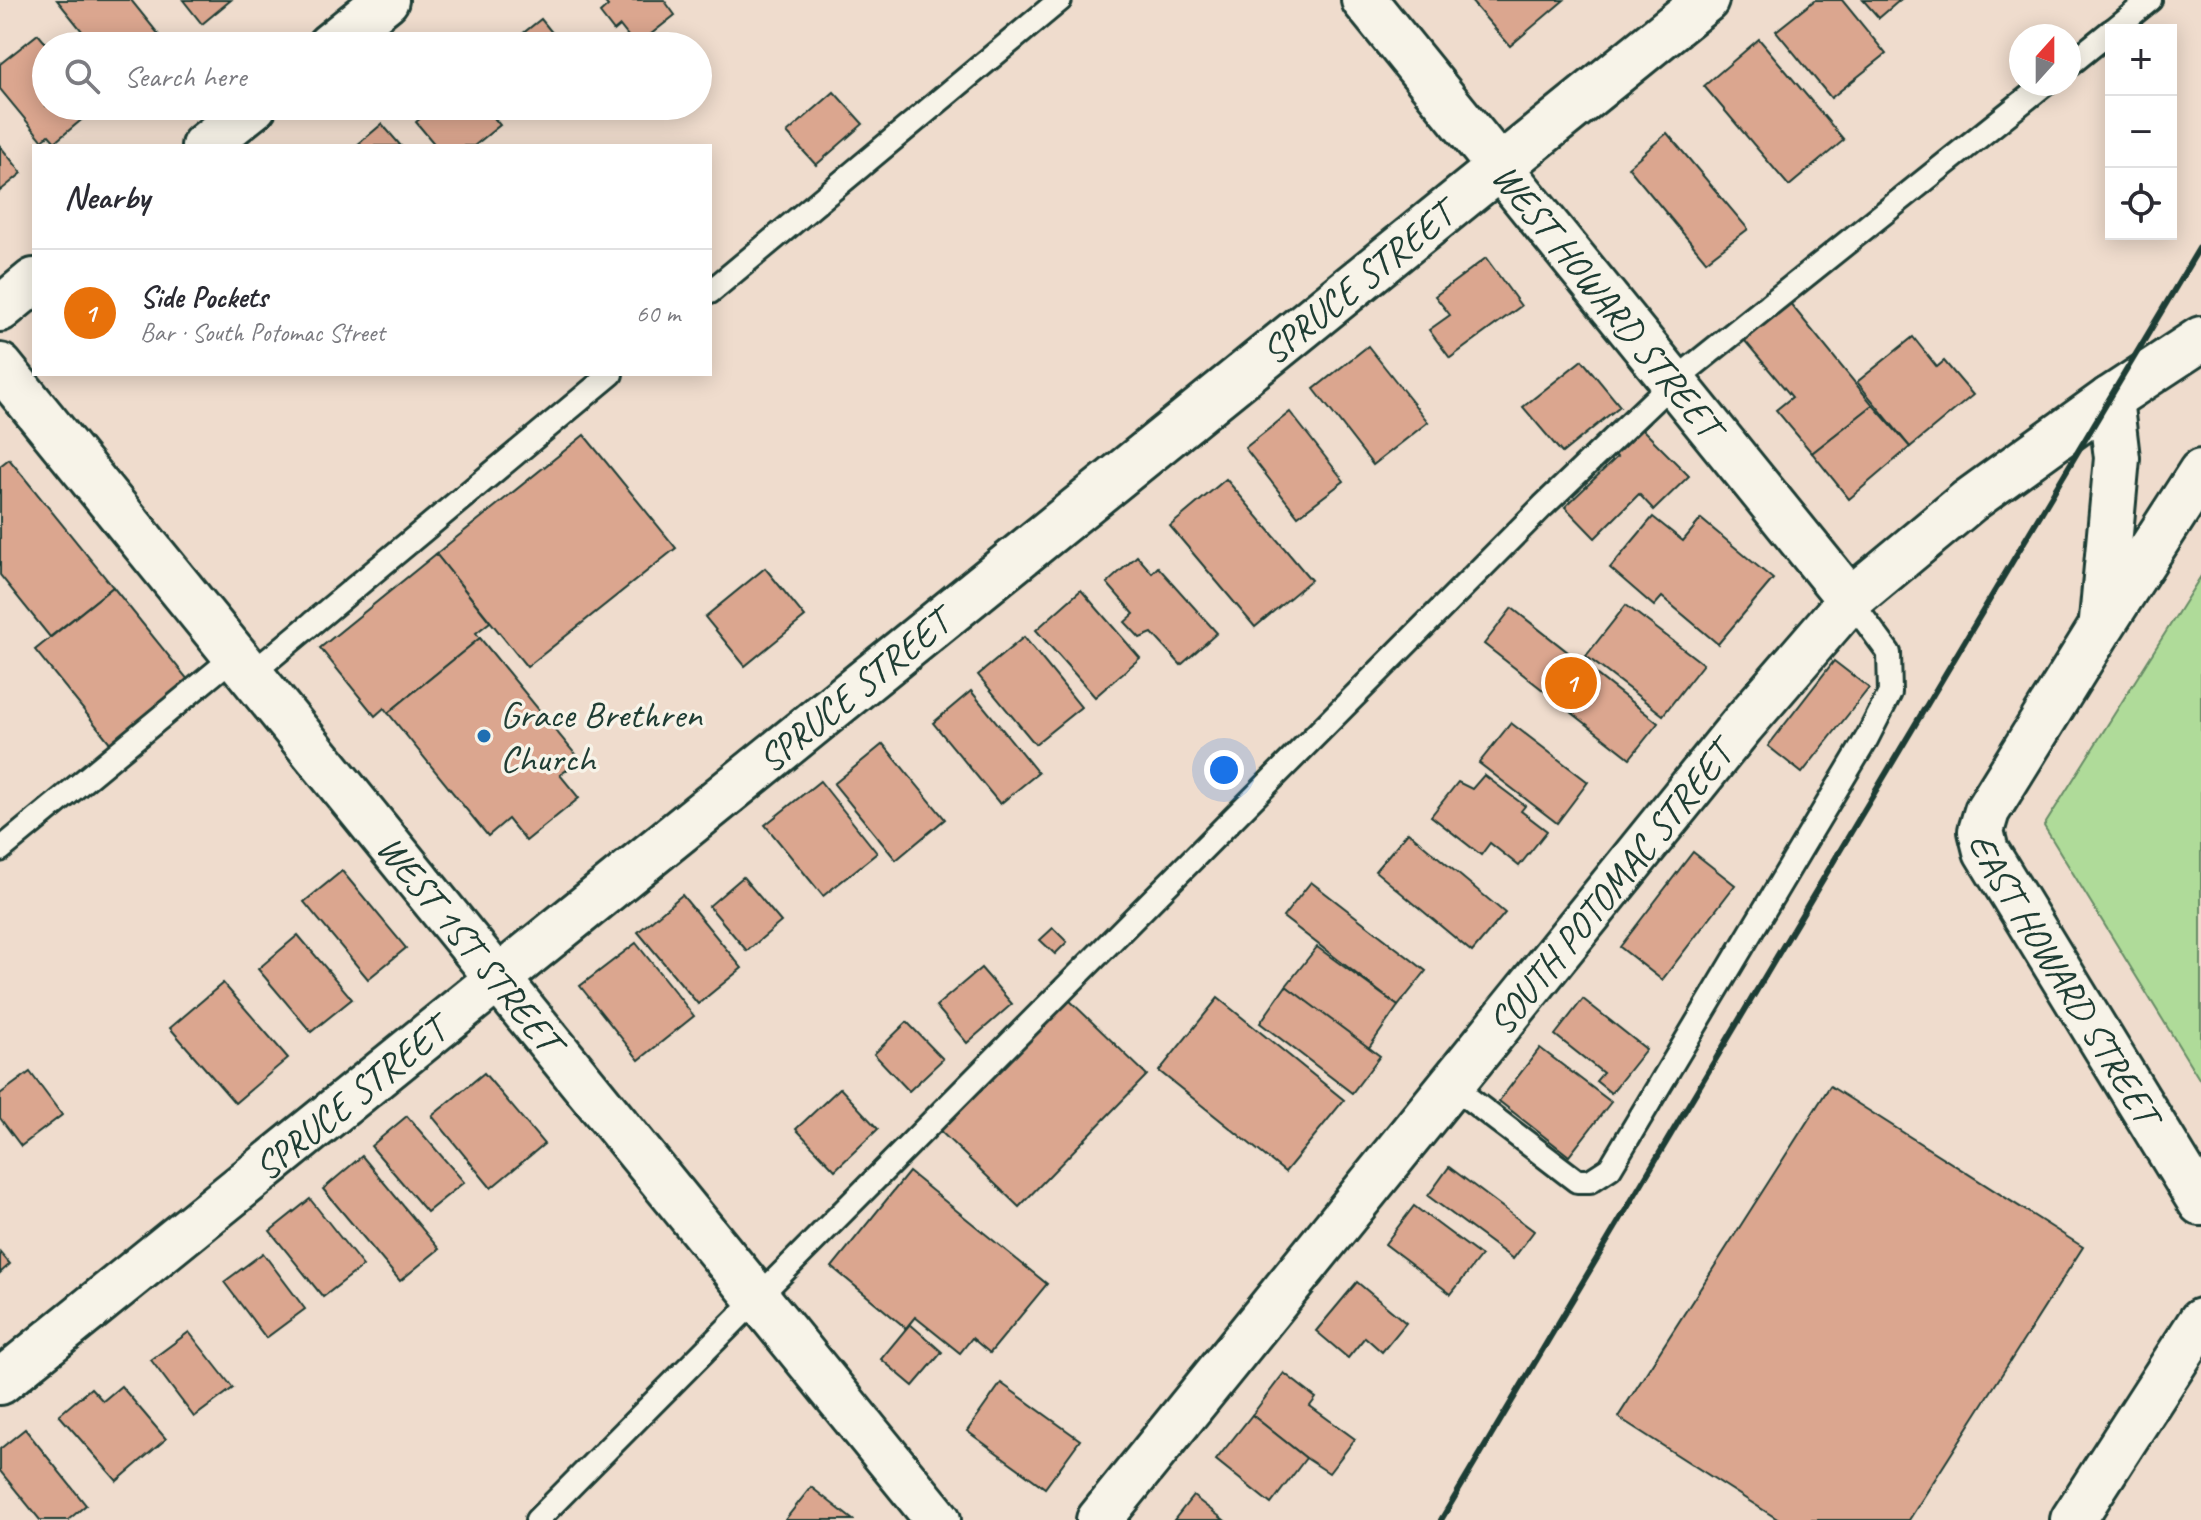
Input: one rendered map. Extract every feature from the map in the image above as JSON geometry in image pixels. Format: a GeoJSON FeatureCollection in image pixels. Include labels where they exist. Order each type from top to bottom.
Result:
{"type":"FeatureCollection","features":[{"type":"Feature","properties":{"kind":"street"},"geometry":{"type":"LineString","coordinates":[[346,32],[386,0]]}},
{"type":"Feature","properties":{"kind":"street","name":"WEST HOWARD STREET"},"geometry":{"type":"LineString","coordinates":[[1364,0],[1850,600]]}},
{"type":"Feature","properties":{"kind":"street","name":"SPRUCE STREET"},"geometry":{"type":"LineString","coordinates":[[0,1382],[1706,0]]}},
{"type":"Feature","properties":{"kind":"street"},"geometry":{"type":"LineString","coordinates":[[206,144],[236,120]]}},
{"type":"Feature","properties":{"kind":"street"},"geometry":{"type":"LineString","coordinates":[[0,309],[32,283]]}},
{"type":"Feature","properties":{"kind":"street","name":"SOUTH POTOMAC STREET"},"geometry":{"type":"LineString","coordinates":[[1099,1520],[1742,725],[1850,600],[1969,501],[2110,399],[2201,339]]}},
{"type":"Feature","properties":{"kind":"street","name":"WEST 1ST STREET"},"geometry":{"type":"LineString","coordinates":[[0,366],[938,1520]]}},
{"type":"Feature","properties":{"kind":"street","name":"EAST HOWARD STREET"},"geometry":{"type":"LineString","coordinates":[[2101,627],[2117,458],[2110,399]]}},
{"type":"Feature","properties":{"kind":"street","name":"EAST HOWARD STREET"},"geometry":{"type":"LineString","coordinates":[[2201,472],[1987,811],[1981,831],[1986,851],[2201,1203]]}},
{"type":"Feature","properties":{"kind":"street"},"geometry":{"type":"LineString","coordinates":[[2073,1520],[2201,1321]]}},
{"type":"Feature","properties":{"kind":"lane"},"geometry":{"type":"LineString","coordinates":[[712,290],[1060,0]]}},
{"type":"Feature","properties":{"kind":"lane"},"geometry":{"type":"LineString","coordinates":[[2121,24],[2150,0]]}},
{"type":"Feature","properties":{"kind":"lane"},"geometry":{"type":"LineString","coordinates":[[2081,56],[2105,37]]}},
{"type":"Feature","properties":{"kind":"lane"},"geometry":{"type":"LineString","coordinates":[[537,1520],[1543,506],[1674,381],[2030,96]]}},
{"type":"Feature","properties":{"kind":"lane"},"geometry":{"type":"LineString","coordinates":[[0,850],[243,665],[608,376]]}},
{"type":"Feature","properties":{"kind":"lane"},"geometry":{"type":"LineString","coordinates":[[1451,1085],[1577,1181],[1590,1181],[1610,1168],[1867,738],[1890,693],[1889,653],[1850,600]]}},
{"type":"Feature","properties":{"kind":"green space"},"geometry":{"type":"Polygon","coordinates":[[[2201,576],[2201,1082],[2044,826],[2201,576]]]}},
{"type":"Feature","properties":{"kind":"building"},"geometry":{"type":"Polygon","coordinates":[[[57,0],[131,0],[157,32],[83,32],[57,0]]]}},
{"type":"Feature","properties":{"kind":"building"},"geometry":{"type":"Polygon","coordinates":[[[183,0],[231,0],[202,24],[183,0]]]}},
{"type":"Feature","properties":{"kind":"building"},"geometry":{"type":"Polygon","coordinates":[[[603,0],[664,0],[675,15],[654,32],[625,32],[620,26],[614,31],[600,13],[608,6],[603,0]]]}},
{"type":"Feature","properties":{"kind":"building"},"geometry":{"type":"Polygon","coordinates":[[[1470,0],[1564,0],[1510,46],[1470,0]]]}},
{"type":"Feature","properties":{"kind":"building"},"geometry":{"type":"Polygon","coordinates":[[[1815,0],[1842,0],[1886,54],[1831,98],[1776,31],[1815,0]]]}},
{"type":"Feature","properties":{"kind":"building"},"geometry":{"type":"Polygon","coordinates":[[[1863,0],[1900,0],[1879,18],[1863,0]]]}},
{"type":"Feature","properties":{"kind":"building"},"geometry":{"type":"Polygon","coordinates":[[[541,19],[552,32],[525,32],[541,19]]]}},
{"type":"Feature","properties":{"kind":"building"},"geometry":{"type":"Polygon","coordinates":[[[32,39],[32,120],[81,120],[55,142],[49,135],[42,140],[0,89],[0,64],[32,39]]]}},
{"type":"Feature","properties":{"kind":"building"},"geometry":{"type":"Polygon","coordinates":[[[1759,39],[1844,140],[1789,186],[1704,86],[1759,39]]]}},
{"type":"Feature","properties":{"kind":"building"},"geometry":{"type":"Polygon","coordinates":[[[834,92],[863,124],[816,165],[787,133],[834,92]]]}},
{"type":"Feature","properties":{"kind":"building"},"geometry":{"type":"Polygon","coordinates":[[[496,120],[500,125],[476,144],[434,144],[416,122],[496,120]]]}},
{"type":"Feature","properties":{"kind":"building"},"geometry":{"type":"Polygon","coordinates":[[[382,124],[399,144],[358,144],[382,124]]]}},
{"type":"Feature","properties":{"kind":"building"},"geometry":{"type":"Polygon","coordinates":[[[1667,133],[1748,229],[1706,261],[1628,167],[1667,133]]]}},
{"type":"Feature","properties":{"kind":"building"},"geometry":{"type":"Polygon","coordinates":[[[0,146],[22,173],[0,191],[0,146]]]}},
{"type":"Feature","properties":{"kind":"building"},"geometry":{"type":"Polygon","coordinates":[[[1486,258],[1521,306],[1450,358],[1429,330],[1450,315],[1435,296],[1486,258]]]}},
{"type":"Feature","properties":{"kind":"building"},"geometry":{"type":"Polygon","coordinates":[[[1785,297],[1873,405],[1812,453],[1776,410],[1792,397],[1740,335],[1785,297]]]}},
{"type":"Feature","properties":{"kind":"building"},"geometry":{"type":"Polygon","coordinates":[[[1913,337],[1937,367],[1944,361],[1973,395],[1910,447],[1857,382],[1913,337]]]}},
{"type":"Feature","properties":{"kind":"building"},"geometry":{"type":"Polygon","coordinates":[[[1368,346],[1428,422],[1373,465],[1314,389],[1368,346]]]}},
{"type":"Feature","properties":{"kind":"building"},"geometry":{"type":"Polygon","coordinates":[[[1582,360],[1620,406],[1562,453],[1523,407],[1582,360]]]}},
{"type":"Feature","properties":{"kind":"building"},"geometry":{"type":"Polygon","coordinates":[[[1873,405],[1910,447],[1849,499],[1812,453],[1873,405]]]}},
{"type":"Feature","properties":{"kind":"building"},"geometry":{"type":"Polygon","coordinates":[[[1290,412],[1344,481],[1298,516],[1245,448],[1290,412]]]}},
{"type":"Feature","properties":{"kind":"building"},"geometry":{"type":"Polygon","coordinates":[[[1633,420],[1689,476],[1654,510],[1639,494],[1595,538],[1565,507],[1617,457],[1606,446],[1633,420]]]}},
{"type":"Feature","properties":{"kind":"building"},"geometry":{"type":"Polygon","coordinates":[[[584,435],[676,548],[527,667],[436,554],[584,435]]]}},
{"type":"Feature","properties":{"kind":"building"},"geometry":{"type":"Polygon","coordinates":[[[9,459],[113,587],[50,637],[0,575],[0,466],[9,459]]]}},
{"type":"Feature","properties":{"kind":"building"},"geometry":{"type":"Polygon","coordinates":[[[1226,479],[1311,580],[1255,627],[1170,526],[1226,479]]]}},
{"type":"Feature","properties":{"kind":"building"},"geometry":{"type":"Polygon","coordinates":[[[1653,517],[1683,541],[1701,519],[1773,579],[1718,644],[1662,597],[1654,606],[1610,568],[1653,517]]]}},
{"type":"Feature","properties":{"kind":"building"},"geometry":{"type":"Polygon","coordinates":[[[436,554],[490,622],[476,633],[480,638],[388,713],[384,708],[375,716],[320,648],[436,554]]]}},
{"type":"Feature","properties":{"kind":"building"},"geometry":{"type":"Polygon","coordinates":[[[1137,556],[1152,573],[1158,567],[1217,633],[1181,665],[1152,633],[1140,638],[1125,622],[1134,614],[1107,583],[1137,556]]]}},
{"type":"Feature","properties":{"kind":"building"},"geometry":{"type":"Polygon","coordinates":[[[765,568],[805,617],[745,666],[705,617],[765,568]]]}},
{"type":"Feature","properties":{"kind":"building"},"geometry":{"type":"Polygon","coordinates":[[[113,587],[189,681],[111,744],[35,650],[113,587]]]}},
{"type":"Feature","properties":{"kind":"building"},"geometry":{"type":"Polygon","coordinates":[[[1081,590],[1140,658],[1095,697],[1036,630],[1081,590]]]}},
{"type":"Feature","properties":{"kind":"building"},"geometry":{"type":"Polygon","coordinates":[[[1626,605],[1703,664],[1663,715],[1586,656],[1626,605]]]}},
{"type":"Feature","properties":{"kind":"building"},"geometry":{"type":"Polygon","coordinates":[[[1512,608],[1658,723],[1630,758],[1484,644],[1512,608]]]}},
{"type":"Feature","properties":{"kind":"building"},"geometry":{"type":"Polygon","coordinates":[[[1024,637],[1081,707],[1035,744],[978,675],[1024,637]]]}},
{"type":"Feature","properties":{"kind":"building","name":"Grace Brethren Church"},"geometry":{"type":"Polygon","coordinates":[[[480,638],[580,760],[560,775],[579,798],[526,841],[508,819],[488,836],[388,713],[480,638]]]}},
{"type":"Feature","properties":{"kind":"building"},"geometry":{"type":"Polygon","coordinates":[[[1834,661],[1869,688],[1802,773],[1768,746],[1834,661]]]}},
{"type":"Feature","properties":{"kind":"building"},"geometry":{"type":"Polygon","coordinates":[[[971,691],[1038,773],[1000,804],[933,723],[971,691]]]}},
{"type":"Feature","properties":{"kind":"building"},"geometry":{"type":"Polygon","coordinates":[[[1511,723],[1588,782],[1557,823],[1479,763],[1511,723]]]}},
{"type":"Feature","properties":{"kind":"building"},"geometry":{"type":"Polygon","coordinates":[[[883,744],[945,819],[896,860],[834,784],[883,744]]]}},
{"type":"Feature","properties":{"kind":"building"},"geometry":{"type":"Polygon","coordinates":[[[1484,775],[1525,806],[1521,811],[1547,831],[1519,866],[1490,843],[1481,855],[1431,816],[1458,782],[1472,789],[1484,775]]]}},
{"type":"Feature","properties":{"kind":"building"},"geometry":{"type":"Polygon","coordinates":[[[820,781],[877,853],[823,896],[765,825],[820,781]]]}},
{"type":"Feature","properties":{"kind":"building"},"geometry":{"type":"Polygon","coordinates":[[[1408,832],[1505,913],[1472,952],[1375,871],[1408,832]]]}},
{"type":"Feature","properties":{"kind":"building"},"geometry":{"type":"Polygon","coordinates":[[[1693,852],[1735,885],[1662,980],[1620,947],[1693,852]]]}},
{"type":"Feature","properties":{"kind":"building"},"geometry":{"type":"Polygon","coordinates":[[[342,871],[406,948],[368,979],[304,902],[342,871]]]}},
{"type":"Feature","properties":{"kind":"building"},"geometry":{"type":"Polygon","coordinates":[[[743,877],[781,922],[747,951],[709,906],[743,877]]]}},
{"type":"Feature","properties":{"kind":"building"},"geometry":{"type":"Polygon","coordinates":[[[1311,882],[1426,971],[1398,1006],[1283,917],[1311,882]]]}},
{"type":"Feature","properties":{"kind":"building"},"geometry":{"type":"Polygon","coordinates":[[[682,895],[742,968],[698,1004],[638,932],[682,895]]]}},
{"type":"Feature","properties":{"kind":"building"},"geometry":{"type":"Polygon","coordinates":[[[1053,928],[1067,942],[1055,954],[1040,940],[1053,928]]]}},
{"type":"Feature","properties":{"kind":"building"},"geometry":{"type":"Polygon","coordinates":[[[298,935],[352,999],[311,1032],[258,969],[298,935]]]}},
{"type":"Feature","properties":{"kind":"building"},"geometry":{"type":"Polygon","coordinates":[[[636,943],[694,1016],[639,1060],[580,986],[636,943]]]}},
{"type":"Feature","properties":{"kind":"building"},"geometry":{"type":"Polygon","coordinates":[[[1317,947],[1398,1006],[1368,1049],[1286,986],[1317,947]]]}},
{"type":"Feature","properties":{"kind":"building"},"geometry":{"type":"Polygon","coordinates":[[[981,968],[1012,1004],[967,1043],[936,1006],[981,968]]]}},
{"type":"Feature","properties":{"kind":"building"},"geometry":{"type":"Polygon","coordinates":[[[223,983],[288,1058],[235,1103],[170,1028],[223,983]]]}},
{"type":"Feature","properties":{"kind":"building"},"geometry":{"type":"Polygon","coordinates":[[[1286,986],[1380,1056],[1352,1093],[1260,1023],[1286,986]]]}},
{"type":"Feature","properties":{"kind":"building"},"geometry":{"type":"Polygon","coordinates":[[[1064,995],[1147,1075],[1019,1207],[936,1127],[1064,995]]]}},
{"type":"Feature","properties":{"kind":"building"},"geometry":{"type":"Polygon","coordinates":[[[1218,998],[1344,1100],[1285,1172],[1159,1071],[1218,998]]]}},
{"type":"Feature","properties":{"kind":"building"},"geometry":{"type":"Polygon","coordinates":[[[1583,999],[1646,1049],[1611,1093],[1596,1081],[1603,1073],[1555,1035],[1583,999]]]}},
{"type":"Feature","properties":{"kind":"building"},"geometry":{"type":"Polygon","coordinates":[[[907,1022],[943,1059],[909,1091],[874,1054],[907,1022]]]}},
{"type":"Feature","properties":{"kind":"building"},"geometry":{"type":"Polygon","coordinates":[[[1540,1048],[1611,1102],[1569,1156],[1499,1101],[1540,1048]]]}},
{"type":"Feature","properties":{"kind":"building"},"geometry":{"type":"Polygon","coordinates":[[[30,1072],[62,1115],[21,1146],[0,1118],[0,1094],[30,1072]]]}},
{"type":"Feature","properties":{"kind":"building"},"geometry":{"type":"Polygon","coordinates":[[[484,1073],[544,1144],[491,1188],[432,1116],[484,1073]]]}},
{"type":"Feature","properties":{"kind":"building"},"geometry":{"type":"Polygon","coordinates":[[[1830,1086],[2083,1247],[1909,1520],[1779,1520],[1618,1417],[1830,1086]]]}},
{"type":"Feature","properties":{"kind":"building"},"geometry":{"type":"Polygon","coordinates":[[[840,1088],[878,1129],[835,1170],[796,1129],[840,1088]]]}},
{"type":"Feature","properties":{"kind":"building"},"geometry":{"type":"Polygon","coordinates":[[[407,1116],[464,1182],[427,1212],[371,1146],[407,1116]]]}},
{"type":"Feature","properties":{"kind":"building"},"geometry":{"type":"Polygon","coordinates":[[[362,1156],[439,1249],[400,1281],[323,1189],[362,1156]]]}},
{"type":"Feature","properties":{"kind":"building"},"geometry":{"type":"Polygon","coordinates":[[[1449,1167],[1534,1231],[1513,1259],[1428,1196],[1449,1167]]]}},
{"type":"Feature","properties":{"kind":"building"},"geometry":{"type":"Polygon","coordinates":[[[909,1172],[1047,1284],[990,1353],[972,1338],[960,1353],[915,1317],[906,1328],[832,1267],[909,1172]]]}},
{"type":"Feature","properties":{"kind":"building"},"geometry":{"type":"Polygon","coordinates":[[[310,1199],[363,1266],[323,1297],[270,1231],[310,1199]]]}},
{"type":"Feature","properties":{"kind":"building"},"geometry":{"type":"Polygon","coordinates":[[[1414,1206],[1481,1256],[1451,1294],[1385,1244],[1414,1206]]]}},
{"type":"Feature","properties":{"kind":"building"},"geometry":{"type":"Polygon","coordinates":[[[0,1252],[10,1264],[0,1273],[0,1252]]]}},
{"type":"Feature","properties":{"kind":"building"},"geometry":{"type":"Polygon","coordinates":[[[263,1253],[305,1309],[266,1338],[224,1282],[263,1253]]]}},
{"type":"Feature","properties":{"kind":"building"},"geometry":{"type":"Polygon","coordinates":[[[1357,1282],[1406,1323],[1382,1352],[1365,1337],[1348,1358],[1316,1331],[1357,1282]]]}},
{"type":"Feature","properties":{"kind":"building"},"geometry":{"type":"Polygon","coordinates":[[[910,1324],[942,1352],[913,1386],[881,1359],[910,1324]]]}},
{"type":"Feature","properties":{"kind":"building"},"geometry":{"type":"Polygon","coordinates":[[[189,1332],[233,1388],[194,1417],[151,1360],[189,1332]]]}},
{"type":"Feature","properties":{"kind":"building"},"geometry":{"type":"Polygon","coordinates":[[[1284,1373],[1316,1398],[1310,1406],[1355,1439],[1329,1473],[1252,1415],[1284,1373]]]}},
{"type":"Feature","properties":{"kind":"building"},"geometry":{"type":"Polygon","coordinates":[[[1001,1383],[1080,1440],[1045,1488],[967,1431],[1001,1383]]]}},
{"type":"Feature","properties":{"kind":"building"},"geometry":{"type":"Polygon","coordinates":[[[121,1386],[166,1439],[117,1481],[59,1415],[91,1388],[103,1401],[121,1386]]]}},
{"type":"Feature","properties":{"kind":"building"},"geometry":{"type":"Polygon","coordinates":[[[1252,1415],[1306,1458],[1271,1504],[1216,1460],[1252,1415]]]}},
{"type":"Feature","properties":{"kind":"building"},"geometry":{"type":"Polygon","coordinates":[[[25,1429],[86,1505],[68,1520],[40,1520],[0,1471],[0,1449],[25,1429]]]}},
{"type":"Feature","properties":{"kind":"building"},"geometry":{"type":"Polygon","coordinates":[[[811,1487],[853,1520],[785,1520],[811,1487]]]}},
{"type":"Feature","properties":{"kind":"building"},"geometry":{"type":"Polygon","coordinates":[[[1193,1496],[1224,1520],[1174,1520],[1193,1496]]]}},
{"type":"Feature","properties":{"kind":"railway"},"geometry":{"type":"LineString","coordinates":[[1441,1520],[2201,245]]}},
{"type":"Feature","properties":{"kind":"place","name":"Side Pockets"},"geometry":{"type":"Point","coordinates":[1571,683]}},
{"type":"Feature","properties":{"kind":"place","name":"Grace Brethren Church"},"geometry":{"type":"Point","coordinates":[484,736]}}]}
